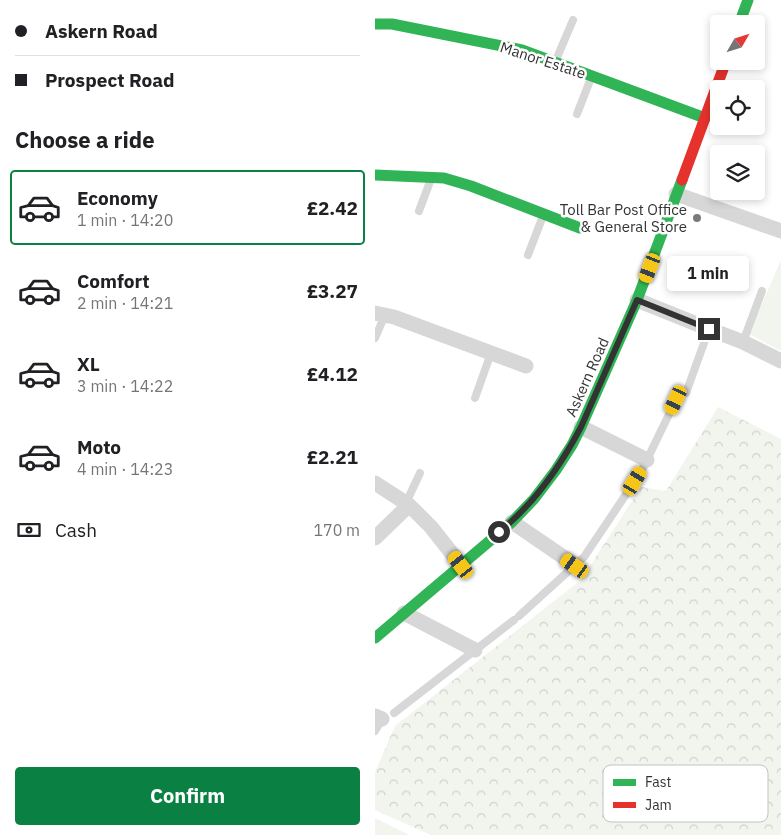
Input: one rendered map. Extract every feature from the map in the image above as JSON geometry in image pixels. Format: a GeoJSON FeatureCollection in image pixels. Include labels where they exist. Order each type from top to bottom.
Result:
{"type":"FeatureCollection","features":[{"type":"Feature","properties":{"kind":"main road"},"geometry":{"type":"LineString","coordinates":[[742,15],[748,0]]}},
{"type":"Feature","properties":{"kind":"main road","name":"Manor Estate"},"geometry":{"type":"LineString","coordinates":[[375,24],[391,24],[522,50],[708,116]]}},
{"type":"Feature","properties":{"kind":"main road","name":"Askern Road"},"geometry":{"type":"LineString","coordinates":[[375,638],[513,522],[534,499],[556,470],[581,427],[637,300],[676,194],[708,116],[723,70]]}},
{"type":"Feature","properties":{"kind":"main road"},"geometry":{"type":"LineString","coordinates":[[375,175],[444,178],[471,186],[580,228]]}},
{"type":"Feature","properties":{"kind":"street"},"geometry":{"type":"LineString","coordinates":[[676,194],[781,231]]}},
{"type":"Feature","properties":{"kind":"street"},"geometry":{"type":"LineString","coordinates":[[637,300],[743,342],[781,361]]}},
{"type":"Feature","properties":{"kind":"street"},"geometry":{"type":"LineString","coordinates":[[380,314],[394,317],[526,366]]}},
{"type":"Feature","properties":{"kind":"street"},"geometry":{"type":"LineString","coordinates":[[581,427],[647,460]]}},
{"type":"Feature","properties":{"kind":"street"},"geometry":{"type":"LineString","coordinates":[[375,483],[407,504],[431,527],[461,565]]}},
{"type":"Feature","properties":{"kind":"street"},"geometry":{"type":"LineString","coordinates":[[375,538],[407,504]]}},
{"type":"Feature","properties":{"kind":"street"},"geometry":{"type":"LineString","coordinates":[[513,522],[575,566]]}},
{"type":"Feature","properties":{"kind":"street"},"geometry":{"type":"LineString","coordinates":[[404,613],[475,650]]}},
{"type":"Feature","properties":{"kind":"lane"},"geometry":{"type":"LineString","coordinates":[[555,62],[573,20]]}},
{"type":"Feature","properties":{"kind":"lane"},"geometry":{"type":"LineString","coordinates":[[577,114],[592,76]]}},
{"type":"Feature","properties":{"kind":"lane"},"geometry":{"type":"LineString","coordinates":[[419,210],[431,177]]}},
{"type":"Feature","properties":{"kind":"lane"},"geometry":{"type":"LineString","coordinates":[[528,255],[544,214]]}},
{"type":"Feature","properties":{"kind":"lane"},"geometry":{"type":"LineString","coordinates":[[743,342],[762,291]]}},
{"type":"Feature","properties":{"kind":"lane"},"geometry":{"type":"LineString","coordinates":[[375,338],[380,314]]}},
{"type":"Feature","properties":{"kind":"lane"},"geometry":{"type":"LineString","coordinates":[[686,394],[709,329]]}},
{"type":"Feature","properties":{"kind":"lane"},"geometry":{"type":"LineString","coordinates":[[475,398],[491,353]]}},
{"type":"Feature","properties":{"kind":"lane"},"geometry":{"type":"LineString","coordinates":[[381,720],[516,618],[584,557],[647,460],[676,400]]}},
{"type":"Feature","properties":{"kind":"lane"},"geometry":{"type":"LineString","coordinates":[[407,504],[420,472]]}},
{"type":"Feature","properties":{"kind":"green space"},"geometry":{"type":"Polygon","coordinates":[[[781,260],[781,351],[749,334],[781,260]]]}},
{"type":"Feature","properties":{"kind":"green space"},"geometry":{"type":"Polygon","coordinates":[[[718,407],[781,439],[781,835],[431,835],[375,810],[375,772],[395,726],[581,580],[641,487],[666,491],[718,407]]]}},
{"type":"Feature","properties":{"kind":"green space"},"geometry":{"type":"Polygon","coordinates":[[[375,818],[409,835],[375,835],[375,818]]]}},
{"type":"Feature","properties":{"kind":"traffic: fast"},"geometry":{"type":"LineString","coordinates":[[742,15],[748,0]]}},
{"type":"Feature","properties":{"kind":"traffic: fast"},"geometry":{"type":"LineString","coordinates":[[375,24],[392,24],[522,50],[705,118]]}},
{"type":"Feature","properties":{"kind":"traffic: fast"},"geometry":{"type":"LineString","coordinates":[[375,175],[444,178],[471,186],[580,228]]}},
{"type":"Feature","properties":{"kind":"traffic: fast"},"geometry":{"type":"LineString","coordinates":[[375,638],[512,522],[534,499],[556,470],[581,427],[637,300],[682,180]]}},
{"type":"Feature","properties":{"kind":"traffic: jam"},"geometry":{"type":"LineString","coordinates":[[682,180],[723,70]]}},
{"type":"Feature","properties":{"kind":"place","name":"Toll Bar Post Office & General Store"},"geometry":{"type":"Point","coordinates":[697,218]}},
{"type":"Feature","properties":{"kind":"route"},"geometry":{"type":"LineString","coordinates":[[499,532],[513,522],[534,499],[556,470],[571,445],[581,427],[637,300],[709,329]]}}]}
